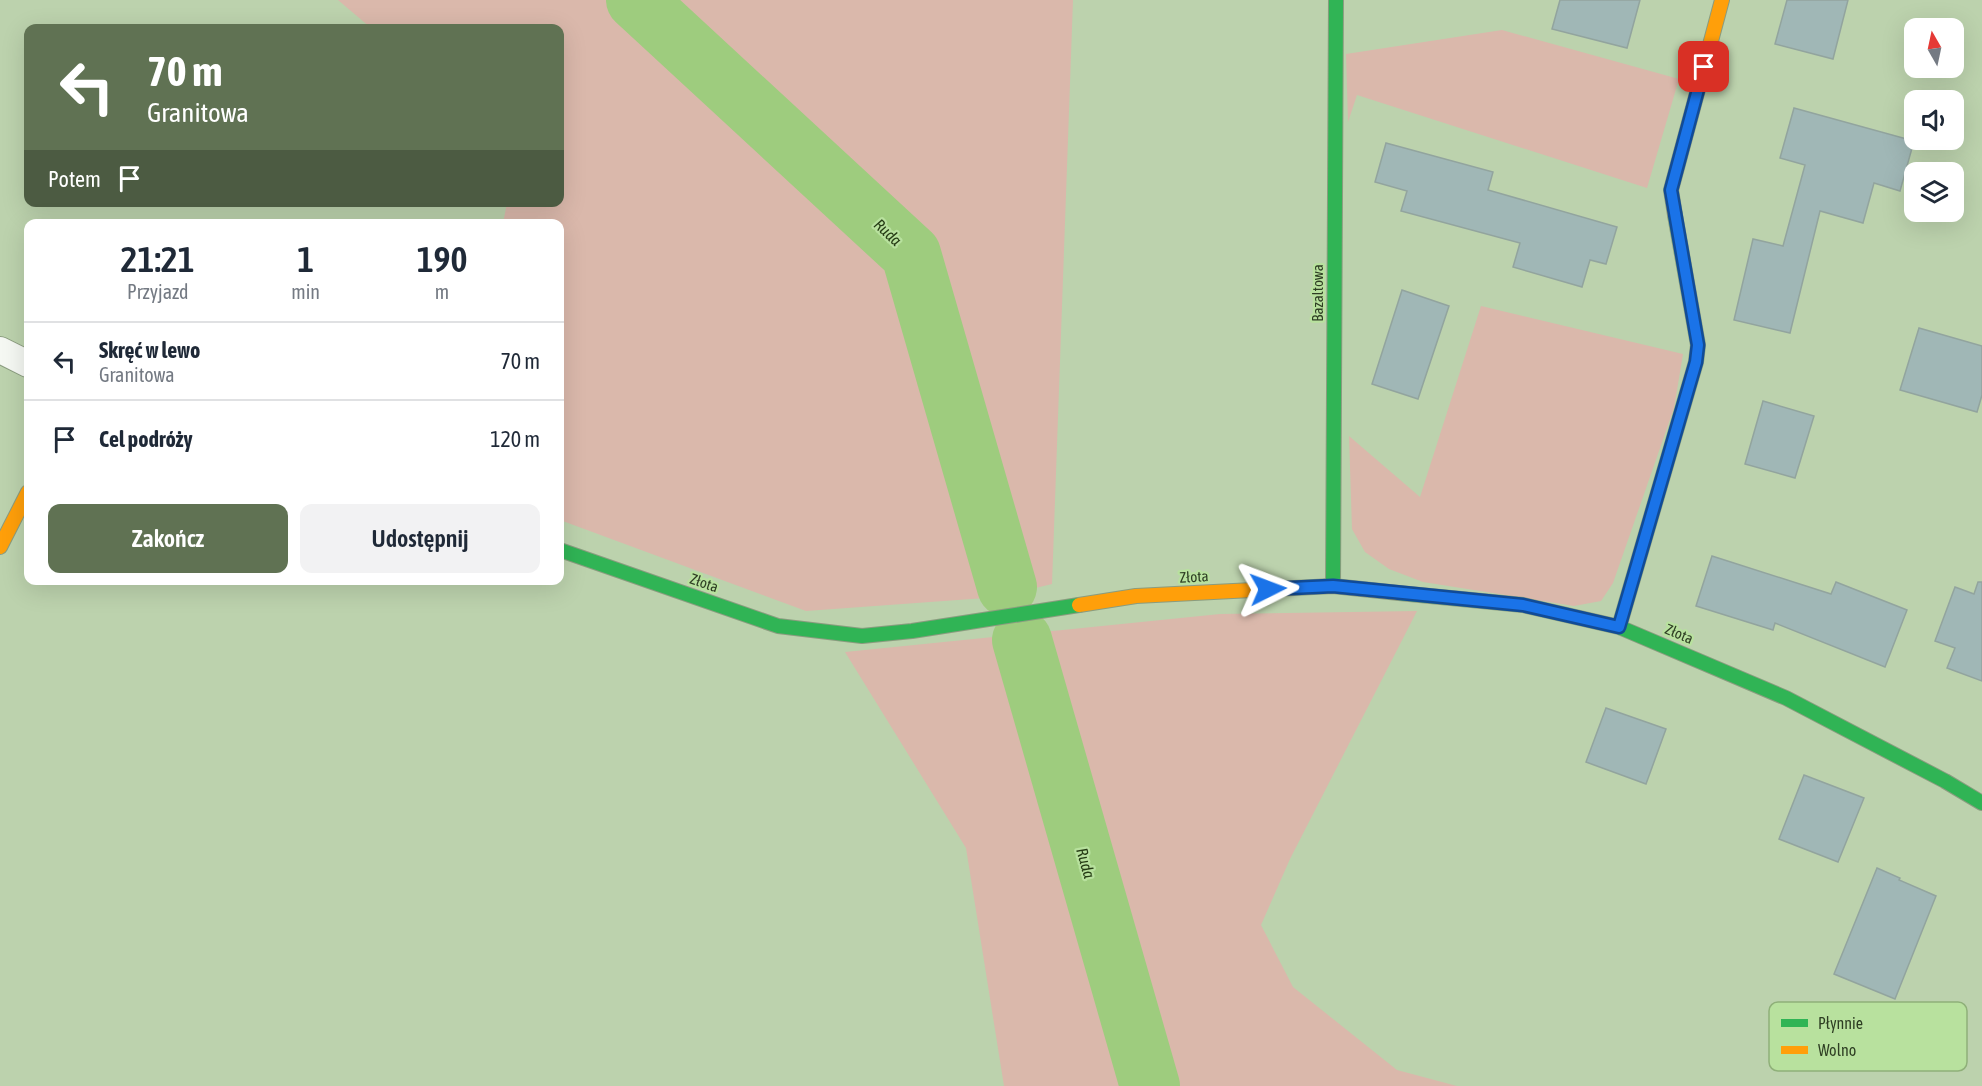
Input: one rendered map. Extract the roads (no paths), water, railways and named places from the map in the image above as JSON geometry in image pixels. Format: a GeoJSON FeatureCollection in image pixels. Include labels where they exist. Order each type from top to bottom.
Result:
{"type":"FeatureCollection","features":[{"type":"Feature","properties":{"kind":"street","name":"Bazaltowa"},"geometry":{"type":"LineString","coordinates":[[1333,586],[1336,0]]}},
{"type":"Feature","properties":{"kind":"street"},"geometry":{"type":"LineString","coordinates":[[1619,627],[1696,362],[1698,345],[1671,190],[1722,0]]}},
{"type":"Feature","properties":{"kind":"street"},"geometry":{"type":"LineString","coordinates":[[0,350],[24,362]]}},
{"type":"Feature","properties":{"kind":"street"},"geometry":{"type":"LineString","coordinates":[[0,547],[24,500]]}},
{"type":"Feature","properties":{"kind":"street","name":"Złota"},"geometry":{"type":"LineString","coordinates":[[564,551],[778,626],[862,636],[947,626],[1136,596],[1333,586],[1523,605],[1619,627],[1786,698],[1946,781],[1982,803]]}},
{"type":"Feature","properties":{"kind":"waterway","name":"Ruda"},"geometry":{"type":"LineString","coordinates":[[636,0],[911,254],[1007,587]]}},
{"type":"Feature","properties":{"kind":"waterway","name":"Ruda"},"geometry":{"type":"LineString","coordinates":[[1022,640],[1150,1086]]}}]}
